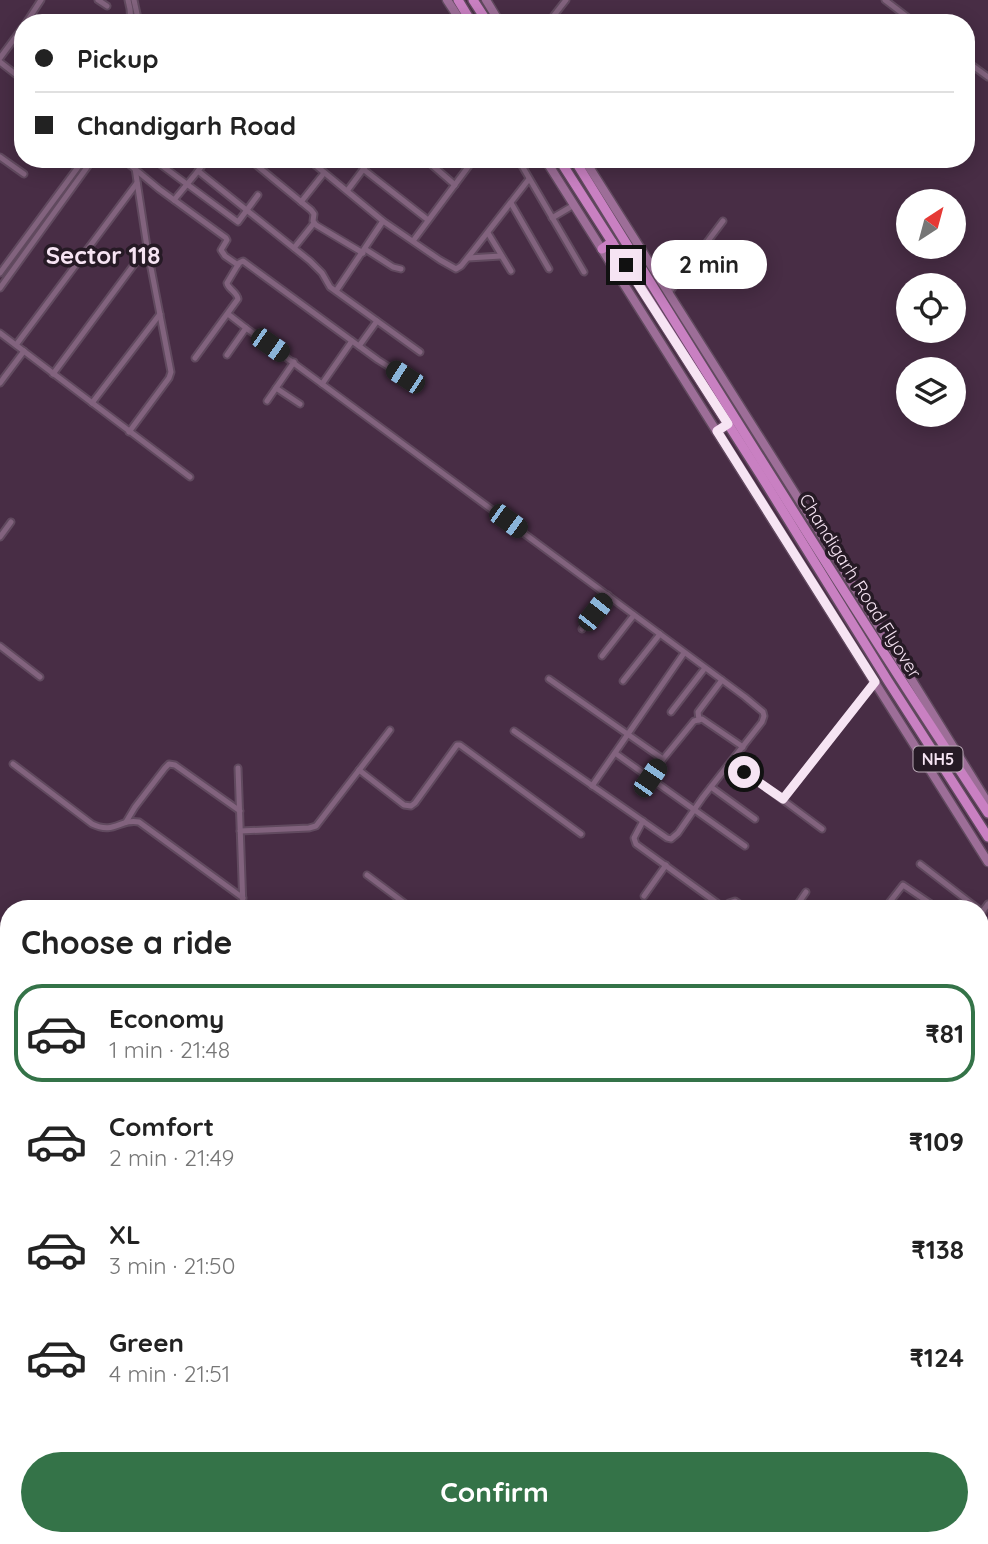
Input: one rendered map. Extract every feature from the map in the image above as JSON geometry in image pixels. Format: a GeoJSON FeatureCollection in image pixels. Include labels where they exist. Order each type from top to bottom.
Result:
{"type":"FeatureCollection","features":[{"type":"Feature","properties":{"kind":"highway","name":"NH5"},"geometry":{"type":"LineString","coordinates":[[565,168],[728,424]]}},
{"type":"Feature","properties":{"kind":"highway","name":"NH5"},"geometry":{"type":"LineString","coordinates":[[580,168],[598,191],[712,372]]}},
{"type":"Feature","properties":{"kind":"highway"},"geometry":{"type":"LineString","coordinates":[[602,249],[612,242]]}},
{"type":"Feature","properties":{"kind":"highway","name":"Chandigarh Road Flyover"},"geometry":{"type":"LineString","coordinates":[[712,372],[716,388],[892,667],[988,813]]}},
{"type":"Feature","properties":{"kind":"highway","name":"Chandigarh Road Flyover"},"geometry":{"type":"LineString","coordinates":[[728,424],[988,837]]}},
{"type":"Feature","properties":{"kind":"highway"},"geometry":{"type":"LineString","coordinates":[[717,431],[728,424]]}},
{"type":"Feature","properties":{"kind":"main road"},"geometry":{"type":"LineString","coordinates":[[551,168],[988,862]]}},
{"type":"Feature","properties":{"kind":"main road"},"geometry":{"type":"LineString","coordinates":[[587,168],[598,191],[668,294],[712,372],[897,655],[988,803]]}},
{"type":"Feature","properties":{"kind":"street"},"geometry":{"type":"LineString","coordinates":[[97,0],[107,6]]}},
{"type":"Feature","properties":{"kind":"street"},"geometry":{"type":"LineString","coordinates":[[555,14],[566,0]]}},
{"type":"Feature","properties":{"kind":"street"},"geometry":{"type":"LineString","coordinates":[[885,0],[903,14]]}},
{"type":"Feature","properties":{"kind":"street"},"geometry":{"type":"LineString","coordinates":[[14,40],[0,60],[14,72]]}},
{"type":"Feature","properties":{"kind":"street"},"geometry":{"type":"LineString","coordinates":[[16,168],[24,174]]}},
{"type":"Feature","properties":{"kind":"street"},"geometry":{"type":"LineString","coordinates":[[0,273],[77,168]]}},
{"type":"Feature","properties":{"kind":"street"},"geometry":{"type":"LineString","coordinates":[[1,285],[86,168]]}},
{"type":"Feature","properties":{"kind":"street"},"geometry":{"type":"LineString","coordinates":[[165,168],[238,222],[258,195]]}},
{"type":"Feature","properties":{"kind":"street"},"geometry":{"type":"LineString","coordinates":[[260,168],[313,212],[314,223],[294,248]]}},
{"type":"Feature","properties":{"kind":"street"},"geometry":{"type":"LineString","coordinates":[[318,168],[383,221],[454,268],[459,268],[468,258],[529,179]]}},
{"type":"Feature","properties":{"kind":"street"},"geometry":{"type":"LineString","coordinates":[[435,168],[455,185]]}},
{"type":"Feature","properties":{"kind":"street"},"geometry":{"type":"LineString","coordinates":[[413,241],[467,168]]}},
{"type":"Feature","properties":{"kind":"street"},"geometry":{"type":"LineString","coordinates":[[523,168],[584,272]]}},
{"type":"Feature","properties":{"kind":"street"},"geometry":{"type":"LineString","coordinates":[[129,432],[170,375],[135,169]]}},
{"type":"Feature","properties":{"kind":"street"},"geometry":{"type":"LineString","coordinates":[[135,169],[226,238],[221,250],[237,265]]}},
{"type":"Feature","properties":{"kind":"street"},"geometry":{"type":"LineString","coordinates":[[347,191],[363,169],[428,220]]}},
{"type":"Feature","properties":{"kind":"street"},"geometry":{"type":"LineString","coordinates":[[174,200],[198,170],[318,268],[326,283],[420,352]]}},
{"type":"Feature","properties":{"kind":"street"},"geometry":{"type":"LineString","coordinates":[[301,202],[324,173]]}},
{"type":"Feature","properties":{"kind":"street"},"geometry":{"type":"LineString","coordinates":[[16,345],[137,183]]}},
{"type":"Feature","properties":{"kind":"street"},"geometry":{"type":"LineString","coordinates":[[511,203],[549,269]]}},
{"type":"Feature","properties":{"kind":"street"},"geometry":{"type":"LineString","coordinates":[[552,218],[574,205]]}},
{"type":"Feature","properties":{"kind":"street"},"geometry":{"type":"LineString","coordinates":[[336,291],[383,221]]}},
{"type":"Feature","properties":{"kind":"street"},"geometry":{"type":"LineString","coordinates":[[668,294],[723,221]]}},
{"type":"Feature","properties":{"kind":"street"},"geometry":{"type":"LineString","coordinates":[[314,223],[341,241],[401,269]]}},
{"type":"Feature","properties":{"kind":"street"},"geometry":{"type":"LineString","coordinates":[[488,233],[511,271]]}},
{"type":"Feature","properties":{"kind":"street"},"geometry":{"type":"LineString","coordinates":[[53,374],[147,247]]}},
{"type":"Feature","properties":{"kind":"street"},"geometry":{"type":"LineString","coordinates":[[468,258],[501,256]]}},
{"type":"Feature","properties":{"kind":"street"},"geometry":{"type":"LineString","coordinates":[[195,358],[238,297],[227,283],[237,265],[244,261],[405,377]]}},
{"type":"Feature","properties":{"kind":"street"},"geometry":{"type":"LineString","coordinates":[[92,403],[160,314]]}},
{"type":"Feature","properties":{"kind":"street"},"geometry":{"type":"LineString","coordinates":[[228,314],[746,697],[764,716],[732,762],[671,839],[514,731]]}},
{"type":"Feature","properties":{"kind":"street"},"geometry":{"type":"LineString","coordinates":[[359,346],[377,320]]}},
{"type":"Feature","properties":{"kind":"street"},"geometry":{"type":"LineString","coordinates":[[227,355],[246,328]]}},
{"type":"Feature","properties":{"kind":"street"},"geometry":{"type":"LineString","coordinates":[[0,333],[190,477]]}},
{"type":"Feature","properties":{"kind":"street"},"geometry":{"type":"LineString","coordinates":[[322,384],[352,341]]}},
{"type":"Feature","properties":{"kind":"street"},"geometry":{"type":"LineString","coordinates":[[0,383],[24,351]]}},
{"type":"Feature","properties":{"kind":"street"},"geometry":{"type":"LineString","coordinates":[[267,401],[294,362]]}},
{"type":"Feature","properties":{"kind":"street"},"geometry":{"type":"LineString","coordinates":[[276,388],[300,404]]}},
{"type":"Feature","properties":{"kind":"street"},"geometry":{"type":"LineString","coordinates":[[0,537],[11,522]]}},
{"type":"Feature","properties":{"kind":"street"},"geometry":{"type":"LineString","coordinates":[[582,629],[608,595]]}},
{"type":"Feature","properties":{"kind":"street"},"geometry":{"type":"LineString","coordinates":[[602,656],[634,615]]}},
{"type":"Feature","properties":{"kind":"street"},"geometry":{"type":"LineString","coordinates":[[623,681],[660,634]]}},
{"type":"Feature","properties":{"kind":"street"},"geometry":{"type":"LineString","coordinates":[[0,646],[40,677]]}},
{"type":"Feature","properties":{"kind":"street"},"geometry":{"type":"LineString","coordinates":[[592,786],[684,653]]}},
{"type":"Feature","properties":{"kind":"street"},"geometry":{"type":"LineString","coordinates":[[671,712],[705,668]]}},
{"type":"Feature","properties":{"kind":"street"},"geometry":{"type":"LineString","coordinates":[[549,679],[663,759]]}},
{"type":"Feature","properties":{"kind":"street"},"geometry":{"type":"LineString","coordinates":[[699,720],[698,712],[722,680]]}},
{"type":"Feature","properties":{"kind":"street"},"geometry":{"type":"LineString","coordinates":[[783,799],[875,682]]}},
{"type":"Feature","properties":{"kind":"street"},"geometry":{"type":"LineString","coordinates":[[650,778],[694,720],[702,719],[743,747]]}},
{"type":"Feature","properties":{"kind":"street"},"geometry":{"type":"LineString","coordinates":[[240,831],[316,826],[390,730]]}},
{"type":"Feature","properties":{"kind":"street"},"geometry":{"type":"LineString","coordinates":[[359,770],[404,805],[411,806],[457,745],[460,745],[581,834]]}},
{"type":"Feature","properties":{"kind":"street"},"geometry":{"type":"LineString","coordinates":[[615,753],[745,846]]}},
{"type":"Feature","properties":{"kind":"street"},"geometry":{"type":"LineString","coordinates":[[732,762],[822,829]]}},
{"type":"Feature","properties":{"kind":"street"},"geometry":{"type":"LineString","coordinates":[[13,764],[102,829],[132,820],[139,822],[243,898]]}},
{"type":"Feature","properties":{"kind":"street"},"geometry":{"type":"LineString","coordinates":[[126,822],[169,764],[175,765],[240,811]]}},
{"type":"Feature","properties":{"kind":"street"},"geometry":{"type":"LineString","coordinates":[[238,768],[243,898]]}},
{"type":"Feature","properties":{"kind":"street"},"geometry":{"type":"LineString","coordinates":[[711,787],[755,819]]}},
{"type":"Feature","properties":{"kind":"street"},"geometry":{"type":"LineString","coordinates":[[643,821],[634,842],[713,900]]}},
{"type":"Feature","properties":{"kind":"street"},"geometry":{"type":"LineString","coordinates":[[920,864],[966,900]]}},
{"type":"Feature","properties":{"kind":"street"},"geometry":{"type":"LineString","coordinates":[[644,897],[667,865]]}},
{"type":"Feature","properties":{"kind":"street"},"geometry":{"type":"LineString","coordinates":[[367,875],[400,900]]}},
{"type":"Feature","properties":{"kind":"street"},"geometry":{"type":"LineString","coordinates":[[891,900],[903,885],[925,900]]}},
{"type":"Feature","properties":{"kind":"street"},"geometry":{"type":"LineString","coordinates":[[800,900],[806,892]]}},
{"type":"Feature","properties":{"kind":"district","name":"Sector 118"},"geometry":{"type":"Point","coordinates":[103,256]}},
{"type":"Feature","properties":{"kind":"route"},"geometry":{"type":"LineString","coordinates":[[626,265],[728,424],[717,431],[875,682],[783,799],[744,772]]}}]}
